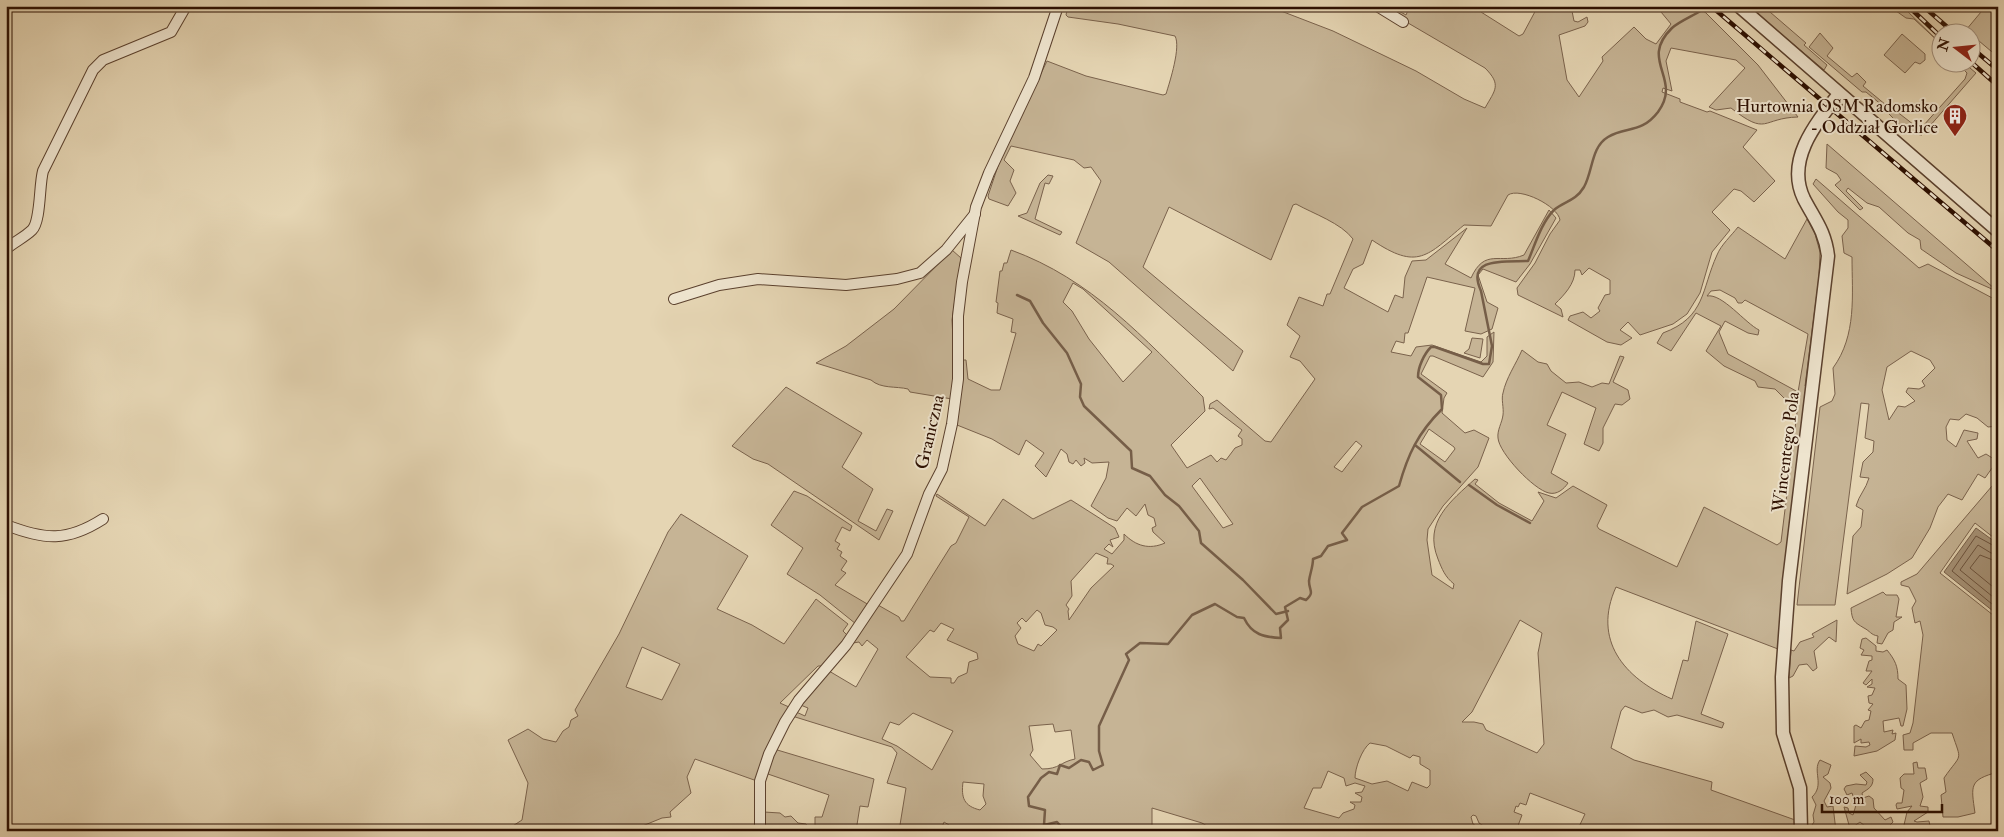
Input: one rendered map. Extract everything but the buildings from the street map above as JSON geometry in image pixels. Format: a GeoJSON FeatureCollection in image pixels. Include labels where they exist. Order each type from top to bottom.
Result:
{"type":"FeatureCollection","features":[{"type":"Feature","properties":{"kind":"street"},"geometry":{"type":"LineString","coordinates":[[6,249],[32,230],[37,223],[39,185],[43,171],[93,70],[103,60],[171,32],[186,6]]}},
{"type":"Feature","properties":{"kind":"street","name":"Graniczna"},"geometry":{"type":"LineString","coordinates":[[760,831],[760,781],[781,730],[799,700],[846,645],[907,554],[929,494],[942,469],[952,424],[958,379],[958,316],[962,282],[975,214],[989,174],[1034,78],[1058,6]]}},
{"type":"Feature","properties":{"kind":"street"},"geometry":{"type":"LineString","coordinates":[[1377,6],[1403,22]]}},
{"type":"Feature","properties":{"kind":"street"},"geometry":{"type":"LineString","coordinates":[[1739,6],[1998,231]]}},
{"type":"Feature","properties":{"kind":"street","name":"Wincentego Pola"},"geometry":{"type":"LineString","coordinates":[[1801,831],[1801,794],[1783,733],[1782,677],[1789,581],[1828,256],[1823,230],[1800,187],[1798,164],[1812,132],[1839,94]]}},
{"type":"Feature","properties":{"kind":"street"},"geometry":{"type":"LineString","coordinates":[[674,299],[719,285],[758,279],[846,285],[898,279],[920,273],[946,250],[975,214]]}},
{"type":"Feature","properties":{"kind":"street"},"geometry":{"type":"LineString","coordinates":[[6,525],[50,538],[88,529],[103,519]]}},
{"type":"Feature","properties":{"kind":"shaded area"},"geometry":{"type":"Polygon","coordinates":[[[1068,6],[1268,6],[1333,31],[1416,71],[1464,99],[1485,108],[1494,92],[1495,83],[1485,68],[1379,6],[1390,6],[1406,15],[1410,6],[1477,6],[1481,12],[1519,36],[1523,34],[1538,6],[1571,6],[1574,21],[1578,22],[1587,17],[1588,22],[1585,26],[1559,35],[1567,80],[1579,97],[1603,61],[1602,57],[1634,27],[1646,39],[1656,44],[1671,24],[1656,6],[1697,6],[1758,65],[1798,117],[1759,124],[1743,117],[1731,108],[1716,110],[1709,107],[1745,68],[1736,60],[1671,48],[1666,61],[1672,91],[1663,88],[1662,92],[1680,99],[1680,102],[1707,112],[1710,111],[1757,130],[1743,147],[1775,181],[1754,202],[1741,191],[1734,189],[1712,212],[1730,230],[1712,252],[1700,293],[1687,314],[1673,324],[1640,335],[1628,322],[1620,330],[1632,338],[1621,345],[1607,342],[1568,320],[1570,316],[1583,312],[1591,318],[1600,311],[1598,308],[1605,295],[1610,294],[1610,280],[1589,268],[1582,275],[1580,270],[1575,270],[1571,285],[1555,304],[1561,309],[1563,317],[1518,295],[1517,288],[1535,263],[1550,234],[1560,220],[1553,209],[1538,199],[1514,193],[1508,195],[1491,226],[1464,225],[1431,252],[1421,256],[1401,255],[1388,250],[1372,240],[1363,264],[1353,269],[1344,288],[1388,312],[1395,295],[1403,298],[1405,277],[1412,261],[1426,260],[1467,228],[1445,264],[1471,278],[1476,269],[1488,260],[1515,258],[1524,255],[1549,210],[1556,218],[1530,264],[1516,282],[1483,269],[1478,275],[1487,302],[1498,308],[1492,329],[1481,334],[1465,331],[1475,288],[1427,277],[1408,333],[1405,333],[1404,343],[1396,341],[1391,352],[1411,356],[1416,347],[1432,345],[1481,362],[1487,356],[1487,337],[1494,332],[1493,362],[1483,377],[1433,356],[1430,356],[1421,374],[1447,393],[1444,398],[1442,413],[1465,433],[1474,430],[1489,438],[1478,467],[1443,506],[1428,529],[1427,540],[1432,575],[1453,589],[1454,584],[1446,576],[1438,559],[1434,546],[1434,534],[1442,513],[1475,479],[1478,480],[1475,484],[1499,503],[1532,521],[1544,501],[1538,492],[1556,498],[1573,486],[1607,505],[1597,526],[1599,529],[1677,567],[1704,507],[1777,545],[1781,542],[1798,404],[1785,399],[1775,389],[1758,387],[1755,381],[1724,366],[1706,351],[1721,326],[1696,313],[1671,351],[1657,343],[1663,333],[1677,326],[1695,311],[1719,251],[1738,227],[1785,259],[1807,219],[1815,234],[1820,252],[1819,277],[1805,386],[1809,388],[1778,649],[1616,587],[1610,606],[1608,624],[1611,640],[1617,655],[1627,668],[1640,680],[1672,699],[1683,660],[1688,661],[1696,621],[1728,634],[1701,714],[1724,723],[1722,728],[1677,715],[1668,717],[1654,710],[1642,713],[1625,706],[1621,711],[1611,748],[1634,760],[1712,782],[1711,790],[1798,821],[1797,831],[1577,831],[1585,814],[1530,793],[1526,805],[1520,803],[1518,807],[1516,806],[1514,812],[1522,815],[1516,831],[1491,831],[1479,823],[1476,816],[1473,815],[1471,817],[1473,824],[1484,831],[1215,831],[1202,823],[1152,808],[1152,831],[946,831],[949,825],[944,822],[942,827],[926,831],[899,831],[906,788],[887,783],[897,753],[892,747],[792,716],[794,711],[805,716],[808,708],[798,704],[829,671],[856,687],[878,649],[867,640],[862,646],[859,642],[853,643],[878,605],[899,617],[901,621],[904,621],[951,546],[956,543],[969,517],[936,496],[937,494],[985,526],[1003,499],[1033,519],[1071,500],[1115,528],[1119,537],[1110,540],[1113,547],[1109,544],[1104,549],[1112,554],[1124,540],[1124,534],[1143,546],[1165,543],[1153,532],[1152,528],[1156,526],[1154,518],[1148,515],[1145,504],[1136,516],[1127,508],[1117,521],[1108,518],[1091,506],[1106,478],[1109,462],[1092,463],[1084,458],[1085,463],[1081,466],[1076,460],[1073,464],[1069,462],[1067,454],[1061,449],[1046,477],[1035,466],[1044,453],[1026,440],[1019,455],[992,439],[957,425],[960,360],[966,360],[968,379],[991,390],[1000,390],[1016,333],[1011,332],[1013,319],[997,313],[998,303],[996,302],[1000,271],[1002,271],[1004,263],[1007,263],[1011,250],[1040,262],[1066,277],[1091,294],[1115,312],[1203,397],[1205,411],[1171,445],[1187,468],[1211,455],[1217,462],[1221,458],[1226,460],[1235,448],[1242,445],[1242,439],[1238,436],[1242,430],[1213,408],[1209,409],[1210,404],[1217,400],[1265,441],[1271,442],[1315,379],[1300,361],[1290,357],[1300,336],[1287,325],[1299,297],[1323,306],[1353,239],[1342,228],[1327,219],[1296,204],[1293,205],[1271,260],[1169,207],[1143,267],[1243,351],[1233,371],[1109,262],[1076,243],[1101,181],[1091,167],[1084,168],[1074,160],[1011,146],[1004,160],[1014,170],[1010,181],[1016,193],[1008,206],[989,199],[988,196],[1002,154],[1047,61],[1086,76],[1163,95],[1166,94],[1176,56],[1175,36],[1118,24],[1068,17],[1066,15],[1068,6]],[[1073,283],[1063,302],[1072,311],[1089,339],[1123,382],[1152,352],[1083,289],[1073,283]],[[1720,290],[1711,291],[1707,296],[1719,299],[1759,330],[1758,335],[1748,333],[1725,321],[1719,332],[1728,354],[1798,392],[1808,334],[1745,300],[1742,303],[1738,303],[1735,298],[1720,290]],[[1429,429],[1420,444],[1445,462],[1455,449],[1429,429]],[[1356,441],[1334,467],[1342,472],[1362,446],[1356,441]],[[1200,478],[1192,486],[1223,528],[1233,524],[1200,478]],[[1096,553],[1071,581],[1072,596],[1066,605],[1069,609],[1069,620],[1091,588],[1114,566],[1107,564],[1108,558],[1096,553]],[[1037,610],[1026,622],[1022,618],[1017,623],[1021,628],[1015,636],[1018,644],[1034,651],[1038,644],[1041,646],[1057,630],[1045,625],[1041,613],[1037,610]],[[1520,620],[1472,712],[1462,722],[1483,724],[1486,730],[1537,753],[1544,744],[1538,653],[1542,633],[1520,620]],[[941,623],[934,632],[930,630],[906,657],[930,677],[951,678],[951,683],[954,683],[958,677],[967,673],[969,662],[978,659],[977,653],[947,640],[954,629],[941,623]],[[913,713],[899,725],[890,722],[882,739],[897,746],[932,770],[953,731],[913,713]],[[1053,724],[1029,726],[1033,750],[1030,755],[1042,769],[1053,768],[1075,759],[1071,730],[1055,732],[1053,724]],[[1370,743],[1362,754],[1355,778],[1372,784],[1387,781],[1408,791],[1412,782],[1427,788],[1430,785],[1430,770],[1420,764],[1420,757],[1413,755],[1410,758],[1386,746],[1370,743]],[[1328,771],[1321,788],[1313,788],[1304,808],[1339,818],[1343,813],[1354,809],[1355,805],[1350,802],[1361,802],[1362,797],[1355,793],[1362,792],[1365,786],[1355,783],[1346,786],[1344,778],[1328,771]],[[963,782],[963,797],[967,804],[980,810],[986,804],[983,796],[984,784],[963,782]]]}},
{"type":"Feature","properties":{"kind":"shaded area"},"geometry":{"type":"Polygon","coordinates":[[[1755,6],[1763,6],[1806,43],[1804,45],[1827,65],[1824,70],[1756,13],[1754,10],[1755,6]]]}},
{"type":"Feature","properties":{"kind":"shaded area"},"geometry":{"type":"Polygon","coordinates":[[[1889,6],[1902,6],[1932,36],[1914,19],[1906,18],[1889,6]]]}},
{"type":"Feature","properties":{"kind":"shaded area"},"geometry":{"type":"Polygon","coordinates":[[[1986,6],[1998,6],[1998,57],[1982,44],[1982,22],[1973,22],[1986,6]]]}},
{"type":"Feature","properties":{"kind":"shaded area"},"geometry":{"type":"Polygon","coordinates":[[[1820,33],[1833,48],[1827,56],[1852,77],[1857,73],[1866,82],[1863,86],[1886,105],[1883,106],[1866,92],[1862,92],[1809,47],[1820,33]]]}},
{"type":"Feature","properties":{"kind":"shaded area"},"geometry":{"type":"Polygon","coordinates":[[[1902,34],[1925,54],[1925,60],[1920,64],[1915,62],[1905,73],[1884,55],[1902,34]]]}},
{"type":"Feature","properties":{"kind":"shaded area"},"geometry":{"type":"Polygon","coordinates":[[[1967,73],[1976,73],[1922,135],[1908,133],[1889,114],[1896,111],[1918,128],[1923,126],[1965,79],[1967,73]]]}},
{"type":"Feature","properties":{"kind":"shaded area"},"geometry":{"type":"Polygon","coordinates":[[[1827,144],[1995,289],[1956,273],[1921,249],[1920,240],[1908,233],[1879,207],[1867,203],[1848,188],[1846,191],[1863,208],[1860,210],[1835,185],[1841,180],[1837,174],[1826,168],[1827,144]]]}},
{"type":"Feature","properties":{"kind":"shaded area"},"geometry":{"type":"Polygon","coordinates":[[[1048,175],[1053,176],[1049,184],[1045,183],[1035,219],[1062,232],[1060,235],[1018,216],[1027,213],[1040,183],[1048,175]]]}},
{"type":"Feature","properties":{"kind":"shaded area"},"geometry":{"type":"Polygon","coordinates":[[[1816,179],[1919,268],[1928,264],[1998,301],[1998,426],[1988,427],[1977,418],[1966,414],[1959,420],[1950,419],[1946,427],[1947,440],[1956,447],[1964,430],[1978,433],[1977,439],[1967,441],[1978,458],[1986,454],[1997,461],[1985,478],[1978,474],[1962,500],[1948,494],[1938,507],[1930,528],[1912,558],[1887,574],[1847,594],[1853,536],[1861,527],[1863,510],[1856,506],[1869,478],[1860,477],[1863,462],[1873,452],[1874,441],[1865,438],[1869,404],[1861,403],[1835,605],[1797,605],[1820,407],[1832,401],[1835,394],[1833,368],[1841,355],[1850,328],[1852,300],[1852,257],[1844,253],[1842,236],[1848,228],[1848,220],[1838,212],[1813,184],[1816,179]],[[1911,351],[1887,367],[1882,390],[1889,420],[1898,406],[1905,407],[1915,401],[1906,392],[1908,388],[1919,389],[1925,386],[1922,381],[1935,368],[1930,360],[1911,351]]]}},
{"type":"Feature","properties":{"kind":"shaded area"},"geometry":{"type":"Polygon","coordinates":[[[952,250],[961,258],[952,320],[955,377],[952,399],[910,392],[908,389],[879,385],[871,380],[816,363],[846,346],[894,309],[952,250]]]}},
{"type":"Feature","properties":{"kind":"shaded area"},"geometry":{"type":"Polygon","coordinates":[[[1472,338],[1483,339],[1480,358],[1464,353],[1469,349],[1472,338]]]}},
{"type":"Feature","properties":{"kind":"shaded area"},"geometry":{"type":"Polygon","coordinates":[[[1522,350],[1538,362],[1547,364],[1551,371],[1566,383],[1579,382],[1592,387],[1602,383],[1609,384],[1620,356],[1624,357],[1613,382],[1628,390],[1630,399],[1622,405],[1615,404],[1603,428],[1603,443],[1599,451],[1584,444],[1596,408],[1562,392],[1547,425],[1566,434],[1551,473],[1568,483],[1555,493],[1543,490],[1518,470],[1504,452],[1498,438],[1503,415],[1502,398],[1504,387],[1522,350]]]}},
{"type":"Feature","properties":{"kind":"shaded area"},"geometry":{"type":"Polygon","coordinates":[[[786,387],[862,433],[842,467],[873,489],[858,521],[876,531],[887,509],[893,511],[879,540],[768,464],[753,459],[732,446],[786,387]]]}},
{"type":"Feature","properties":{"kind":"shaded area"},"geometry":{"type":"Polygon","coordinates":[[[1998,479],[1998,541],[1975,523],[1940,573],[1998,619],[1998,772],[1982,778],[1974,785],[1975,813],[1958,817],[1943,817],[1941,795],[1946,792],[1944,778],[1959,754],[1952,733],[1931,733],[1913,743],[1913,750],[1904,750],[1903,735],[1910,733],[1913,723],[1923,635],[1920,621],[1915,623],[1912,608],[1916,601],[1909,587],[1901,585],[1901,582],[1917,574],[1998,479]]]}},
{"type":"Feature","properties":{"kind":"shaded area"},"geometry":{"type":"Polygon","coordinates":[[[794,491],[807,496],[852,526],[850,531],[842,527],[835,541],[840,544],[837,549],[842,552],[840,556],[847,561],[841,570],[846,573],[835,585],[869,605],[856,624],[820,595],[787,574],[803,548],[771,525],[794,491]]]}},
{"type":"Feature","properties":{"kind":"shaded area"},"geometry":{"type":"Polygon","coordinates":[[[681,514],[748,556],[717,609],[752,625],[784,644],[816,599],[848,624],[843,631],[850,638],[825,666],[818,666],[780,703],[789,707],[757,781],[695,759],[687,777],[691,793],[670,812],[671,817],[662,818],[630,831],[505,831],[522,820],[528,783],[508,740],[528,729],[543,739],[556,742],[563,731],[569,727],[571,720],[578,716],[575,710],[619,634],[668,532],[681,514]],[[642,647],[626,687],[662,700],[680,664],[642,647]]]}},
{"type":"Feature","properties":{"kind":"shaded area"},"geometry":{"type":"Polygon","coordinates":[[[1883,592],[1886,595],[1897,595],[1899,599],[1896,617],[1902,617],[1894,622],[1893,630],[1888,633],[1882,644],[1877,643],[1878,636],[1854,621],[1851,608],[1883,592]]]}},
{"type":"Feature","properties":{"kind":"shaded area"},"geometry":{"type":"Polygon","coordinates":[[[1837,620],[1836,642],[1829,637],[1814,651],[1817,668],[1813,671],[1807,664],[1799,665],[1793,676],[1789,678],[1791,650],[1794,651],[1800,642],[1814,637],[1812,634],[1837,620]]]}},
{"type":"Feature","properties":{"kind":"shaded area"},"geometry":{"type":"Polygon","coordinates":[[[1866,638],[1876,646],[1876,651],[1883,652],[1887,650],[1894,660],[1898,679],[1906,685],[1907,709],[1903,726],[1901,726],[1899,718],[1883,721],[1884,732],[1893,730],[1892,734],[1896,733],[1895,740],[1877,751],[1854,756],[1855,746],[1866,747],[1870,745],[1869,742],[1861,743],[1861,739],[1854,743],[1854,726],[1856,725],[1861,728],[1865,721],[1869,720],[1871,711],[1868,710],[1873,704],[1869,703],[1868,696],[1872,695],[1875,688],[1867,687],[1872,684],[1872,679],[1866,685],[1863,683],[1872,671],[1866,671],[1872,656],[1861,655],[1864,650],[1860,648],[1862,639],[1866,638]]]}},
{"type":"Feature","properties":{"kind":"shaded area"},"geometry":{"type":"Polygon","coordinates":[[[774,749],[874,779],[868,807],[860,806],[856,831],[818,829],[815,826],[815,817],[822,817],[829,795],[765,773],[774,749]]]}},
{"type":"Feature","properties":{"kind":"shaded area"},"geometry":{"type":"Polygon","coordinates":[[[1820,760],[1831,765],[1828,774],[1823,777],[1830,783],[1831,788],[1824,801],[1827,807],[1833,806],[1836,831],[1813,831],[1810,828],[1814,822],[1813,815],[1816,805],[1812,797],[1818,788],[1817,769],[1820,760]]]}},
{"type":"Feature","properties":{"kind":"shaded area"},"geometry":{"type":"Polygon","coordinates":[[[1917,762],[1918,768],[1925,768],[1927,779],[1920,783],[1923,797],[1920,806],[1928,807],[1928,812],[1914,821],[1929,821],[1930,826],[1924,830],[1907,831],[1904,825],[1907,812],[1912,806],[1897,809],[1896,805],[1897,803],[1902,803],[1904,790],[1901,788],[1900,778],[1904,774],[1914,774],[1913,763],[1917,762]]]}},
{"type":"Feature","properties":{"kind":"shaded area"},"geometry":{"type":"Polygon","coordinates":[[[1866,772],[1873,779],[1873,782],[1870,788],[1862,793],[1863,798],[1869,796],[1873,799],[1874,808],[1885,820],[1891,817],[1893,822],[1885,830],[1871,831],[1860,822],[1853,827],[1849,825],[1844,807],[1848,808],[1849,813],[1853,815],[1856,805],[1852,793],[1847,795],[1844,789],[1846,786],[1856,784],[1866,785],[1867,782],[1860,775],[1866,772]]]}},
{"type":"Feature","properties":{"kind":"shaded area"},"geometry":{"type":"Polygon","coordinates":[[[764,812],[780,813],[785,817],[791,816],[798,823],[806,824],[812,831],[762,831],[764,812]]]}},
{"type":"Feature","properties":{"kind":"water"},"geometry":{"type":"Polygon","coordinates":[[[1976,528],[1998,544],[1998,615],[1944,572],[1976,528]]]}},
{"type":"Feature","properties":{"kind":"waterway"},"geometry":{"type":"LineString","coordinates":[[1065,831],[1057,822],[1044,825],[1045,810],[1029,806],[1028,797],[1041,778],[1049,772],[1057,774],[1060,765],[1069,768],[1081,760],[1089,762],[1093,770],[1103,765],[1099,751],[1099,726],[1129,660],[1126,654],[1140,643],[1168,644],[1192,615],[1215,604],[1237,617],[1244,618],[1255,632],[1269,637],[1281,638],[1280,628],[1288,620],[1285,607],[1300,598],[1306,600],[1310,595],[1309,581],[1313,559],[1321,556],[1328,546],[1347,540],[1342,533],[1362,507],[1399,486],[1406,464],[1420,435],[1442,409],[1441,395],[1418,377],[1420,365],[1428,350],[1431,347],[1435,347],[1483,364],[1489,364],[1492,346],[1478,272],[1483,266],[1490,263],[1528,261],[1549,215],[1581,192],[1587,181],[1595,153],[1602,141],[1615,134],[1646,124],[1658,112],[1664,100],[1666,89],[1659,60],[1659,50],[1663,40],[1675,25],[1702,10]]}},
{"type":"Feature","properties":{"kind":"waterway"},"geometry":{"type":"LineString","coordinates":[[1017,295],[1030,301],[1043,323],[1067,353],[1081,384],[1080,397],[1084,406],[1131,451],[1132,468],[1150,476],[1165,495],[1179,506],[1199,531],[1201,543],[1243,580],[1276,614],[1288,611]]}},
{"type":"Feature","properties":{"kind":"waterway"},"geometry":{"type":"LineString","coordinates":[[1415,445],[1460,482]]}},
{"type":"Feature","properties":{"kind":"waterway"},"geometry":{"type":"LineString","coordinates":[[1469,485],[1497,505],[1530,523]]}},
{"type":"Feature","properties":{"kind":"railway"},"geometry":{"type":"LineString","coordinates":[[1711,6],[1998,251]]}},
{"type":"Feature","properties":{"kind":"railway"},"geometry":{"type":"LineString","coordinates":[[1908,6],[1932,29]]}},
{"type":"Feature","properties":{"kind":"railway"},"geometry":{"type":"LineString","coordinates":[[1923,6],[1941,22]]}},
{"type":"Feature","properties":{"kind":"railway"},"geometry":{"type":"LineString","coordinates":[[1982,56],[1998,70]]}},
{"type":"Feature","properties":{"kind":"railway"},"geometry":{"type":"LineString","coordinates":[[1982,72],[1998,86]]}},
{"type":"Feature","properties":{"kind":"place","name":"Hurtownia OSM Radomsko - Oddział Gorlice"},"geometry":{"type":"Point","coordinates":[1955,137]}}]}
